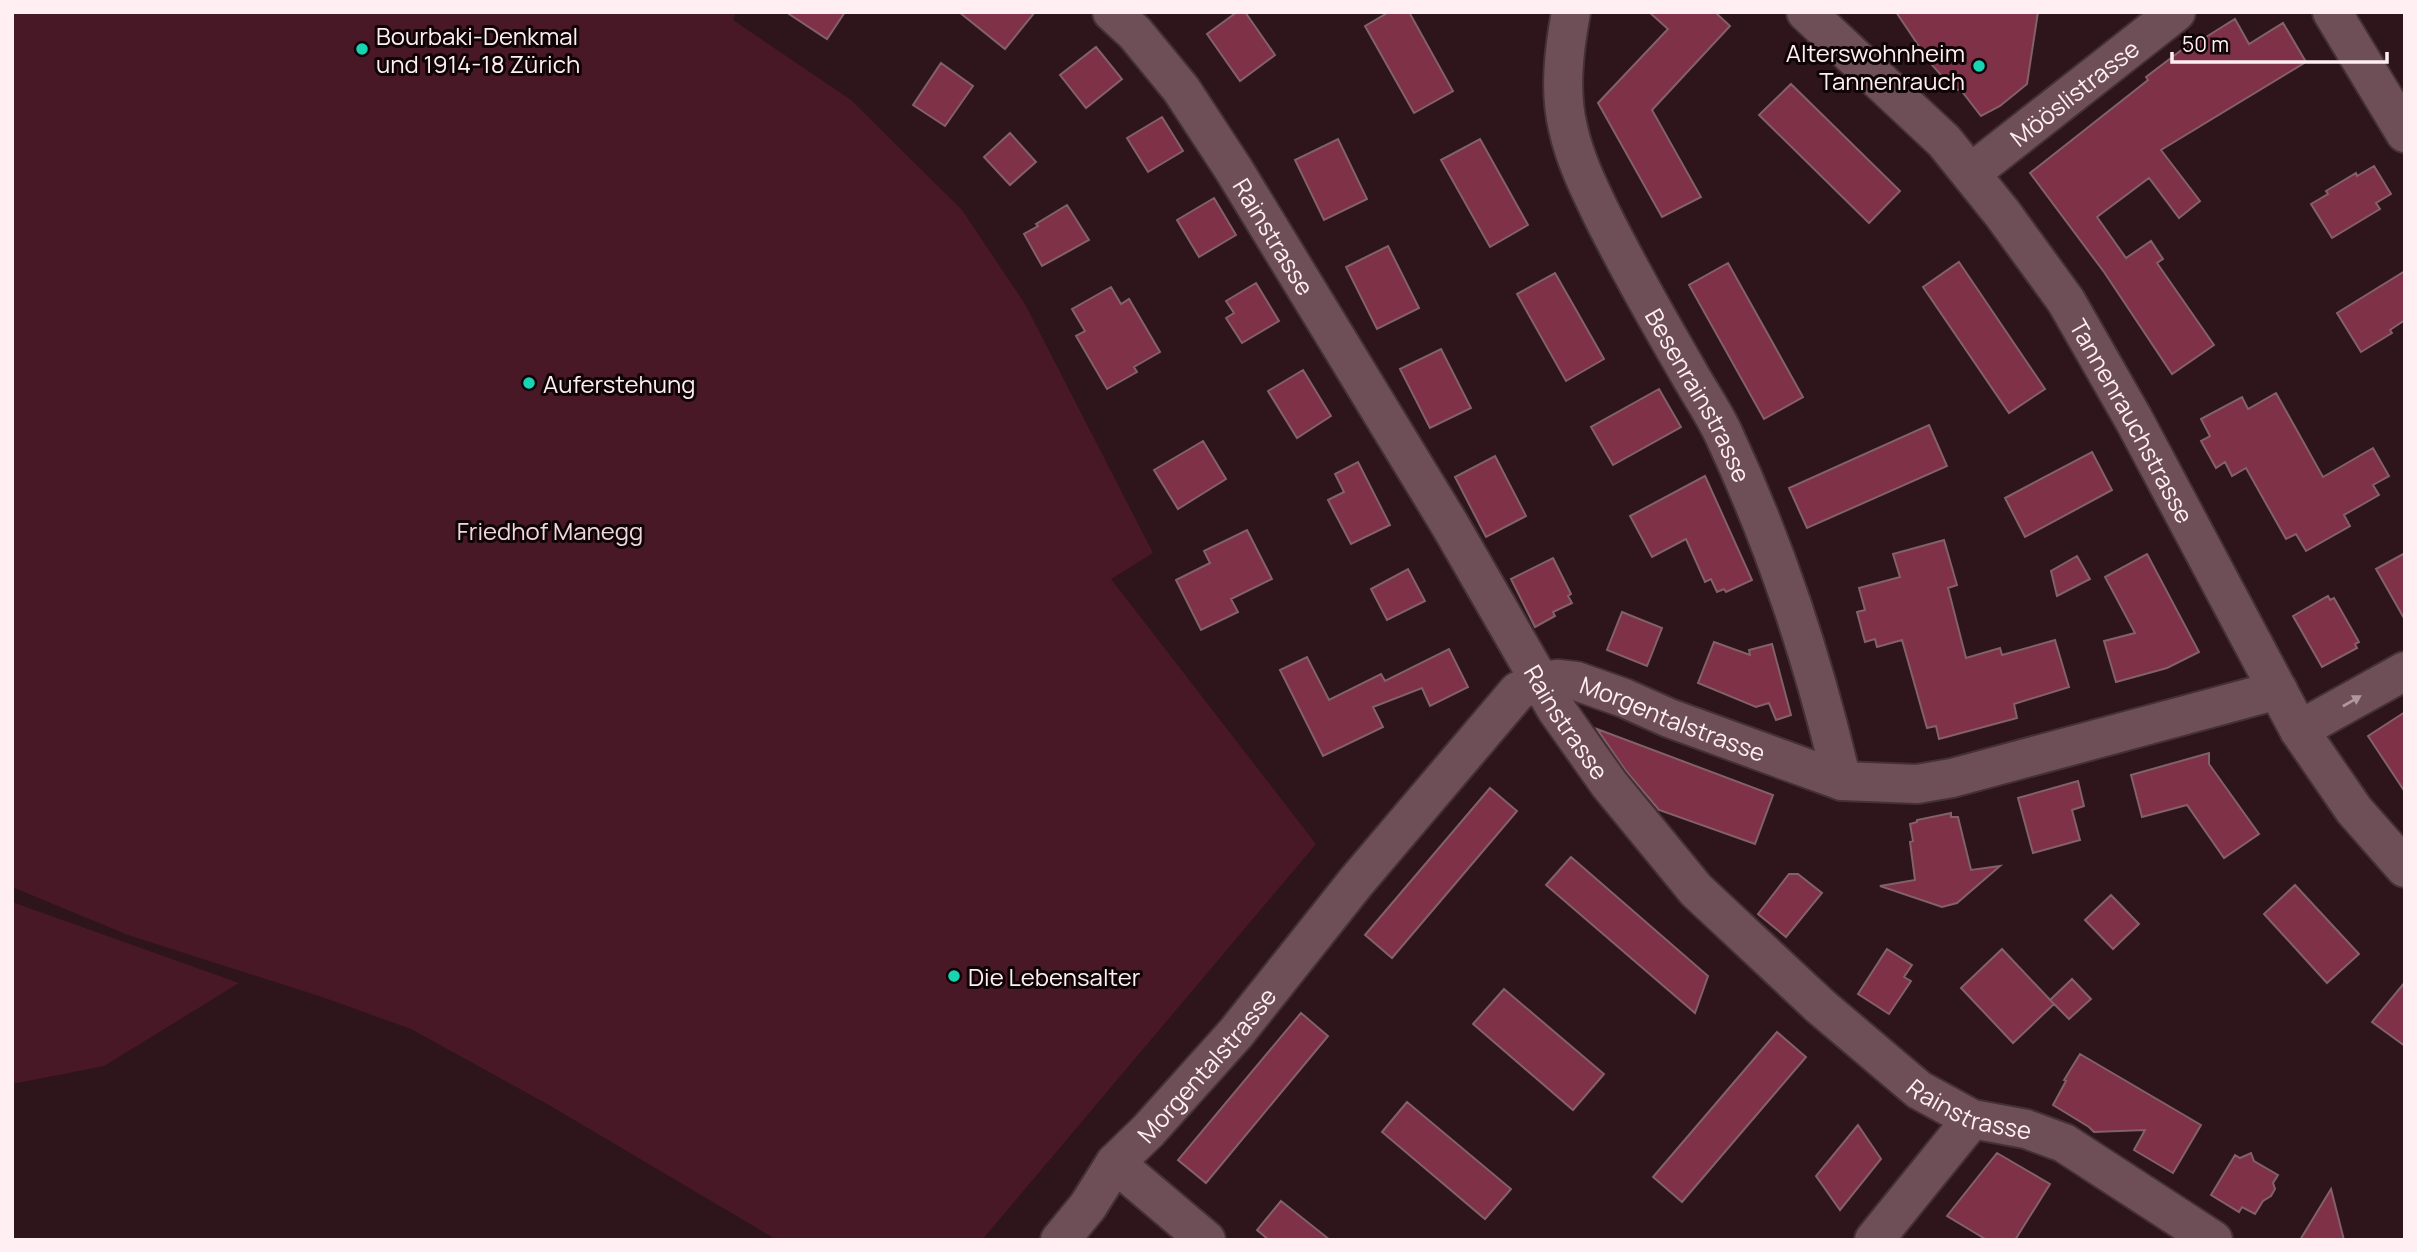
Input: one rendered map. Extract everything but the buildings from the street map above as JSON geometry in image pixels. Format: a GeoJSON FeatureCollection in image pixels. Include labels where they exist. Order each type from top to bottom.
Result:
{"type":"FeatureCollection","features":[{"type":"Feature","properties":{"kind":"street","name":"Rainstrasse"},"geometry":{"type":"LineString","coordinates":[[1112,12],[1135,33],[1181,89],[1234,170],[1340,341],[1556,709],[1609,784],[1696,890],[1820,1006],[1919,1090],[1972,1119],[2026,1129],[2064,1143],[2213,1240]]}},
{"type":"Feature","properties":{"kind":"street","name":"Besenrainstrasse"},"geometry":{"type":"LineString","coordinates":[[1570,12],[1564,45],[1563,84],[1567,126],[1576,157],[1611,234],[1723,431],[1751,493],[1812,662],[1842,781]]}},
{"type":"Feature","properties":{"kind":"street","name":"Tannenrauchstrasse"},"geometry":{"type":"LineString","coordinates":[[1806,12],[1944,141],[2066,301],[2134,419],[2299,730],[2354,810],[2405,867]]}},
{"type":"Feature","properties":{"kind":"street","name":"Mööslistrasse"},"geometry":{"type":"LineString","coordinates":[[1971,173],[2176,12]]}},
{"type":"Feature","properties":{"kind":"street"},"geometry":{"type":"LineString","coordinates":[[2332,12],[2405,133]]}},
{"type":"Feature","properties":{"kind":"street"},"geometry":{"type":"LineString","coordinates":[[2299,730],[2405,671]]}},
{"type":"Feature","properties":{"kind":"street","name":"Morgentalstrasse"},"geometry":{"type":"LineString","coordinates":[[1060,1240],[1088,1206],[1115,1163],[1148,1131],[1236,1033],[1356,882],[1503,707],[1518,691],[1540,681],[1576,681],[1842,781],[1917,784],[1952,778],[2278,690]]}},
{"type":"Feature","properties":{"kind":"street"},"geometry":{"type":"LineString","coordinates":[[1874,1240],[1972,1119]]}},
{"type":"Feature","properties":{"kind":"street"},"geometry":{"type":"LineString","coordinates":[[1115,1163],[1206,1240]]}},
{"type":"Feature","properties":{"kind":"green space","name":"Friedhof Manegg"},"geometry":{"type":"Polygon","coordinates":[[[12,12],[736,12],[733,20],[851,100],[962,210],[1025,304],[1153,553],[1111,579],[1316,844],[982,1240],[777,1240],[549,1105],[411,1029],[322,997],[128,935],[12,887],[12,12]]]}},
{"type":"Feature","properties":{"kind":"green space"},"geometry":{"type":"Polygon","coordinates":[[[12,902],[239,983],[104,1066],[12,1084],[12,902]]]}},
{"type":"Feature","properties":{"kind":"place","name":"Bourbaki-Denkmal und 1914-18 Zürich"},"geometry":{"type":"Point","coordinates":[362,49]}},
{"type":"Feature","properties":{"kind":"place","name":"Alterswohnheim Tannenrauch"},"geometry":{"type":"Point","coordinates":[1979,66]}},
{"type":"Feature","properties":{"kind":"place","name":"Auferstehung"},"geometry":{"type":"Point","coordinates":[529,383]}},
{"type":"Feature","properties":{"kind":"place","name":"Die Lebensalter"},"geometry":{"type":"Point","coordinates":[954,976]}}]}
